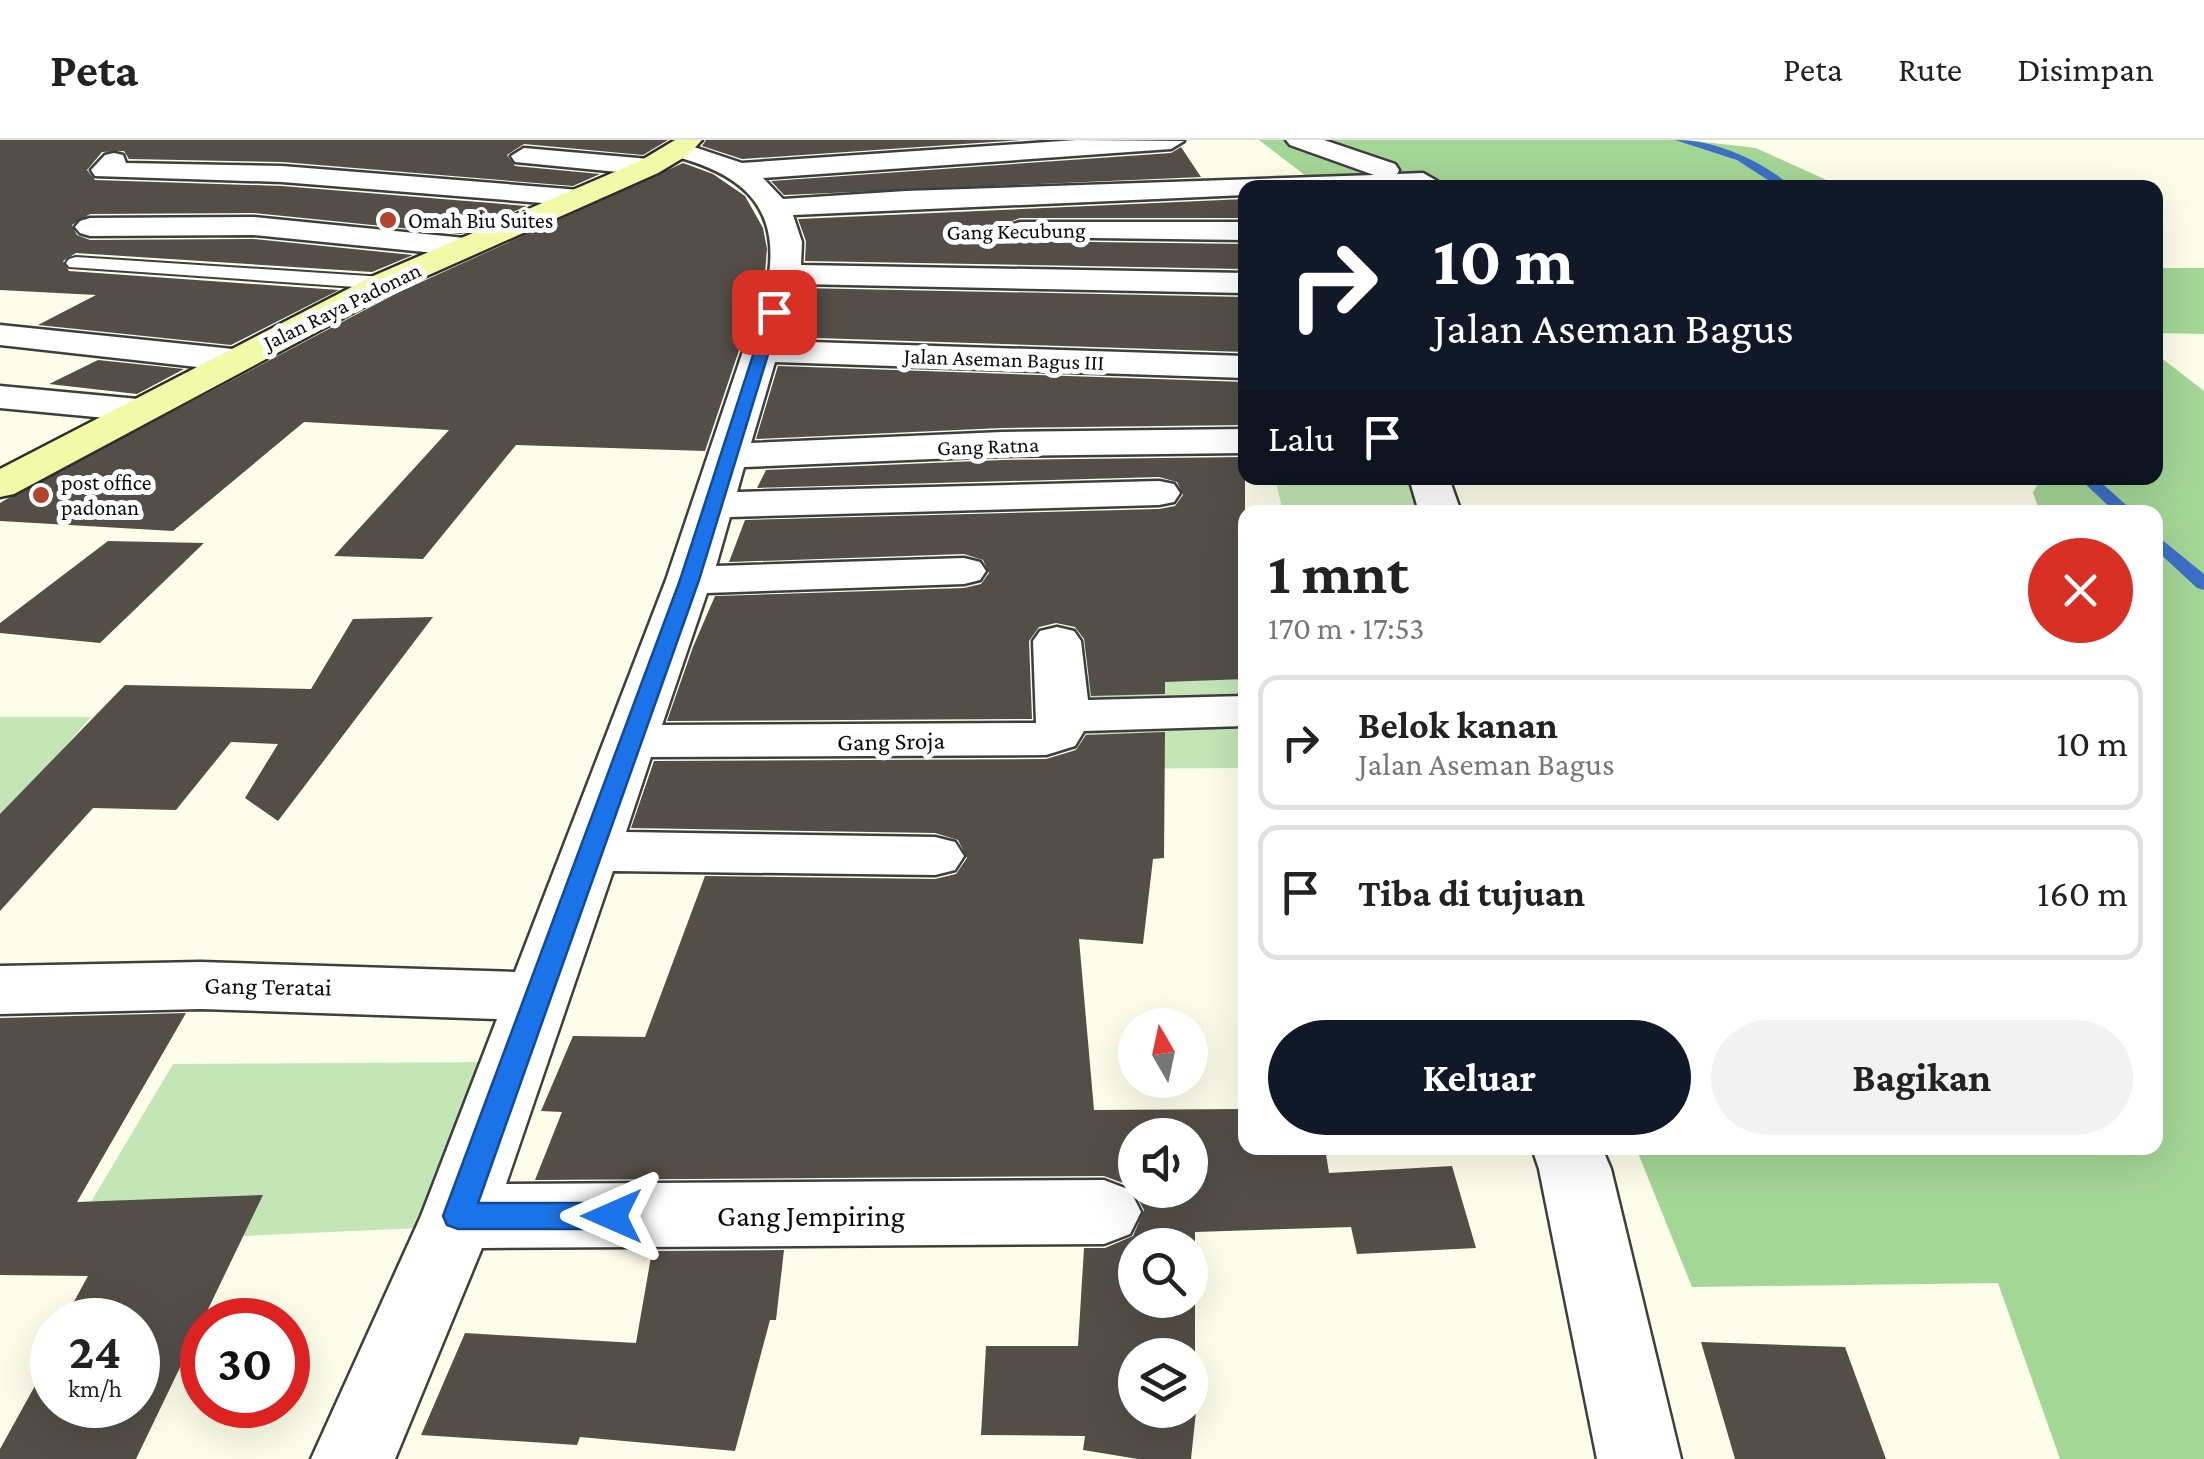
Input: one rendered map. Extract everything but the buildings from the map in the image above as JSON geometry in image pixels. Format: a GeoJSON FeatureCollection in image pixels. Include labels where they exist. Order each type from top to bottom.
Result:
{"type":"FeatureCollection","features":[{"type":"Feature","properties":{"kind":"main road","name":"Jalan Raya Padonan"},"geometry":{"type":"LineString","coordinates":[[0,485],[384,283],[580,198],[672,152]]}},
{"type":"Feature","properties":{"kind":"street"},"geometry":{"type":"LineString","coordinates":[[1299,140],[1424,180]]}},
{"type":"Feature","properties":{"kind":"street"},"geometry":{"type":"LineString","coordinates":[[779,226],[1171,141]]}},
{"type":"Feature","properties":{"kind":"street"},"geometry":{"type":"LineString","coordinates":[[524,156],[701,154],[779,226],[1238,281]]}},
{"type":"Feature","properties":{"kind":"street"},"geometry":{"type":"LineString","coordinates":[[114,161],[104,170],[286,165],[580,198]]}},
{"type":"Feature","properties":{"kind":"street"},"geometry":{"type":"LineString","coordinates":[[779,226],[923,198],[1238,189]]}},
{"type":"Feature","properties":{"kind":"street"},"geometry":{"type":"LineString","coordinates":[[90,226],[253,226],[465,247]]}},
{"type":"Feature","properties":{"kind":"street"},"geometry":{"type":"LineString","coordinates":[[353,1459],[458,1216],[689,580],[764,350],[779,226]]}},
{"type":"Feature","properties":{"kind":"street","name":"Gang Kecubung"},"geometry":{"type":"LineString","coordinates":[[988,232],[1238,231]]}},
{"type":"Feature","properties":{"kind":"street"},"geometry":{"type":"LineString","coordinates":[[0,335],[233,360]]}},
{"type":"Feature","properties":{"kind":"street","name":"Jalan Aseman Bagus III"},"geometry":{"type":"LineString","coordinates":[[764,350],[1238,367]]}},
{"type":"Feature","properties":{"kind":"street"},"geometry":{"type":"LineString","coordinates":[[0,396],[138,410]]}},
{"type":"Feature","properties":{"kind":"street","name":"Gang Ratna"},"geometry":{"type":"LineString","coordinates":[[722,481],[1002,444],[1238,441]]}},
{"type":"Feature","properties":{"kind":"street"},"geometry":{"type":"LineString","coordinates":[[722,481],[1159,493]]}},
{"type":"Feature","properties":{"kind":"street"},"geometry":{"type":"LineString","coordinates":[[689,580],[964,571]]}},
{"type":"Feature","properties":{"kind":"street"},"geometry":{"type":"LineString","coordinates":[[1057,642],[1064,716],[1238,711]]}},
{"type":"Feature","properties":{"kind":"street","name":"Gang Sroja"},"geometry":{"type":"LineString","coordinates":[[630,741],[1046,739],[1057,735],[1064,716]]}},
{"type":"Feature","properties":{"kind":"street"},"geometry":{"type":"LineString","coordinates":[[589,850],[935,856]]}},
{"type":"Feature","properties":{"kind":"street","name":"Gang Teratai"},"geometry":{"type":"LineString","coordinates":[[0,990],[172,984],[535,997]]}},
{"type":"Feature","properties":{"kind":"street"},"geometry":{"type":"LineString","coordinates":[[1570,1155],[1640,1459]]}},
{"type":"Feature","properties":{"kind":"street","name":"Gang Jempiring"},"geometry":{"type":"LineString","coordinates":[[458,1216],[1104,1212]]}},
{"type":"Feature","properties":{"kind":"lane"},"geometry":{"type":"LineString","coordinates":[[76,262],[384,283]]}},
{"type":"Feature","properties":{"kind":"green space"},"geometry":{"type":"Polygon","coordinates":[[[1259,140],[1687,140],[1756,148],[1827,180],[1311,180],[1259,140]]]}},
{"type":"Feature","properties":{"kind":"green space"},"geometry":{"type":"Polygon","coordinates":[[[2163,268],[2204,268],[2204,334],[2163,333],[2163,268]]]}},
{"type":"Feature","properties":{"kind":"green space"},"geometry":{"type":"Polygon","coordinates":[[[2163,359],[2204,391],[2204,1459],[2060,1459],[1998,1283],[1692,1287],[1639,1155],[2163,1155],[2163,505],[2037,505],[2033,493],[2037,485],[2163,485],[2163,359]]]}},
{"type":"Feature","properties":{"kind":"green space"},"geometry":{"type":"Polygon","coordinates":[[[1277,485],[1436,485],[1444,505],[1281,505],[1277,485]]]}},
{"type":"Feature","properties":{"kind":"green space"},"geometry":{"type":"Polygon","coordinates":[[[1238,676],[1238,768],[1073,769],[1073,677],[1238,676]]]}},
{"type":"Feature","properties":{"kind":"green space"},"geometry":{"type":"Polygon","coordinates":[[[0,717],[91,717],[0,820],[0,717]]]}},
{"type":"Feature","properties":{"kind":"green space"},"geometry":{"type":"Polygon","coordinates":[[[489,1062],[420,1228],[66,1244],[173,1064],[489,1062]]]}},
{"type":"Feature","properties":{"kind":"waterway"},"geometry":{"type":"LineString","coordinates":[[1680,140],[1741,158],[1776,180]]}},
{"type":"Feature","properties":{"kind":"waterway"},"geometry":{"type":"LineString","coordinates":[[2095,485],[2117,505]]}},
{"type":"Feature","properties":{"kind":"waterway"},"geometry":{"type":"LineString","coordinates":[[2163,546],[2204,584]]}},
{"type":"Feature","properties":{"kind":"place","name":"Omah Biu Suites"},"geometry":{"type":"Point","coordinates":[388,220]}},
{"type":"Feature","properties":{"kind":"place","name":"post office padonan"},"geometry":{"type":"Point","coordinates":[41,495]}},
{"type":"Feature","properties":{"kind":"route"},"geometry":{"type":"LineString","coordinates":[[612,1216],[458,1216],[689,580],[774,312]]}}]}
